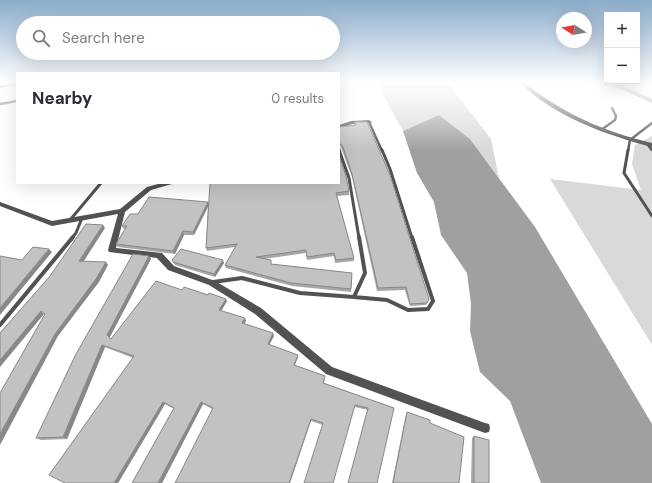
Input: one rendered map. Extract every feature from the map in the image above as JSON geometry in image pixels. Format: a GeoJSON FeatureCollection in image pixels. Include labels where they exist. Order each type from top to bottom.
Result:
{"type":"FeatureCollection","features":[{"type":"Feature","properties":{"kind":"street"},"geometry":{"type":"LineString","coordinates":[[553,105],[601,130],[630,140],[650,144]]}},
{"type":"Feature","properties":{"kind":"street"},"geometry":{"type":"LineString","coordinates":[[340,127],[351,123],[369,122]]}},
{"type":"Feature","properties":{"kind":"street"},"geometry":{"type":"LineString","coordinates":[[0,204],[52,224],[122,211],[149,188],[166,184]]}},
{"type":"Feature","properties":{"kind":"street"},"geometry":{"type":"LineString","coordinates":[[122,211],[112,250],[160,255],[171,268],[212,282],[258,311],[329,371],[485,428]]}},
{"type":"Feature","properties":{"kind":"lane"},"geometry":{"type":"LineString","coordinates":[[601,130],[615,120],[616,116],[612,108]]}},
{"type":"Feature","properties":{"kind":"lane"},"geometry":{"type":"LineString","coordinates":[[212,282],[242,278],[300,293],[387,300],[408,310],[428,309],[433,301],[390,169],[369,122]]}},
{"type":"Feature","properties":{"kind":"lane"},"geometry":{"type":"LineString","coordinates":[[652,123],[630,140],[624,173],[652,216]]}},
{"type":"Feature","properties":{"kind":"lane"},"geometry":{"type":"LineString","coordinates":[[650,144],[652,150]]}},
{"type":"Feature","properties":{"kind":"lane"},"geometry":{"type":"LineString","coordinates":[[340,152],[349,178],[366,274],[354,297]]}},
{"type":"Feature","properties":{"kind":"lane"},"geometry":{"type":"LineString","coordinates":[[69,221],[100,184]]}},
{"type":"Feature","properties":{"kind":"lane"},"geometry":{"type":"LineString","coordinates":[[0,325],[76,234],[82,218]]}},
{"type":"Feature","properties":{"kind":"shaded area"},"geometry":{"type":"Polygon","coordinates":[[[388,105],[464,105],[491,139],[499,178],[470,139],[439,115],[403,131],[388,105]]]}},
{"type":"Feature","properties":{"kind":"shaded area"},"geometry":{"type":"Polygon","coordinates":[[[439,115],[470,139],[535,227],[652,424],[652,483],[541,483],[510,401],[480,372],[470,331],[471,304],[467,273],[441,235],[434,202],[417,173],[403,131],[439,115]]]}},
{"type":"Feature","properties":{"kind":"shaded area"},"geometry":{"type":"Polygon","coordinates":[[[652,136],[652,345],[550,179],[641,190],[632,164],[635,145],[652,136]]]}},
{"type":"Feature","properties":{"kind":"building"},"geometry":{"type":"Polygon","coordinates":[[[355,122],[367,122],[390,175],[429,299],[427,303],[410,304],[406,287],[378,288],[352,174],[343,147],[340,143],[340,127],[356,125],[355,122]]]}},
{"type":"Feature","properties":{"kind":"building"},"geometry":{"type":"Polygon","coordinates":[[[340,158],[349,191],[336,193],[354,258],[336,260],[334,253],[307,257],[306,250],[256,257],[271,260],[271,264],[352,273],[351,289],[291,283],[225,265],[237,244],[206,248],[210,184],[340,184],[340,158]]]}},
{"type":"Feature","properties":{"kind":"building"},"geometry":{"type":"Polygon","coordinates":[[[149,197],[208,202],[193,232],[183,231],[173,251],[116,244],[127,226],[122,226],[130,214],[138,214],[149,197]]]}},
{"type":"Feature","properties":{"kind":"building"},"geometry":{"type":"Polygon","coordinates":[[[86,224],[103,225],[79,261],[106,262],[96,279],[55,334],[0,434],[0,393],[45,314],[41,311],[0,360],[0,333],[50,276],[86,224]]]}},
{"type":"Feature","properties":{"kind":"building"},"geometry":{"type":"Polygon","coordinates":[[[33,247],[49,249],[0,308],[0,256],[22,260],[33,247]]]}},
{"type":"Feature","properties":{"kind":"building"},"geometry":{"type":"Polygon","coordinates":[[[181,249],[223,260],[214,274],[173,262],[172,260],[181,249]]]}},
{"type":"Feature","properties":{"kind":"building"},"geometry":{"type":"Polygon","coordinates":[[[133,254],[149,256],[107,335],[111,339],[156,281],[182,290],[184,287],[226,299],[219,310],[245,318],[242,323],[273,333],[268,344],[298,355],[294,365],[325,376],[323,383],[394,408],[377,483],[348,483],[368,408],[355,405],[333,483],[304,483],[323,423],[311,419],[289,483],[175,483],[213,408],[201,402],[158,483],[132,483],[174,408],[163,402],[114,483],[65,483],[49,475],[134,356],[102,345],[63,437],[36,438],[76,354],[133,254]]]}},
{"type":"Feature","properties":{"kind":"building"},"geometry":{"type":"Polygon","coordinates":[[[407,412],[430,420],[430,423],[464,437],[459,483],[393,483],[407,412]]]}},
{"type":"Feature","properties":{"kind":"building"},"geometry":{"type":"Polygon","coordinates":[[[474,436],[489,440],[489,483],[474,483],[474,436]]]}}]}
